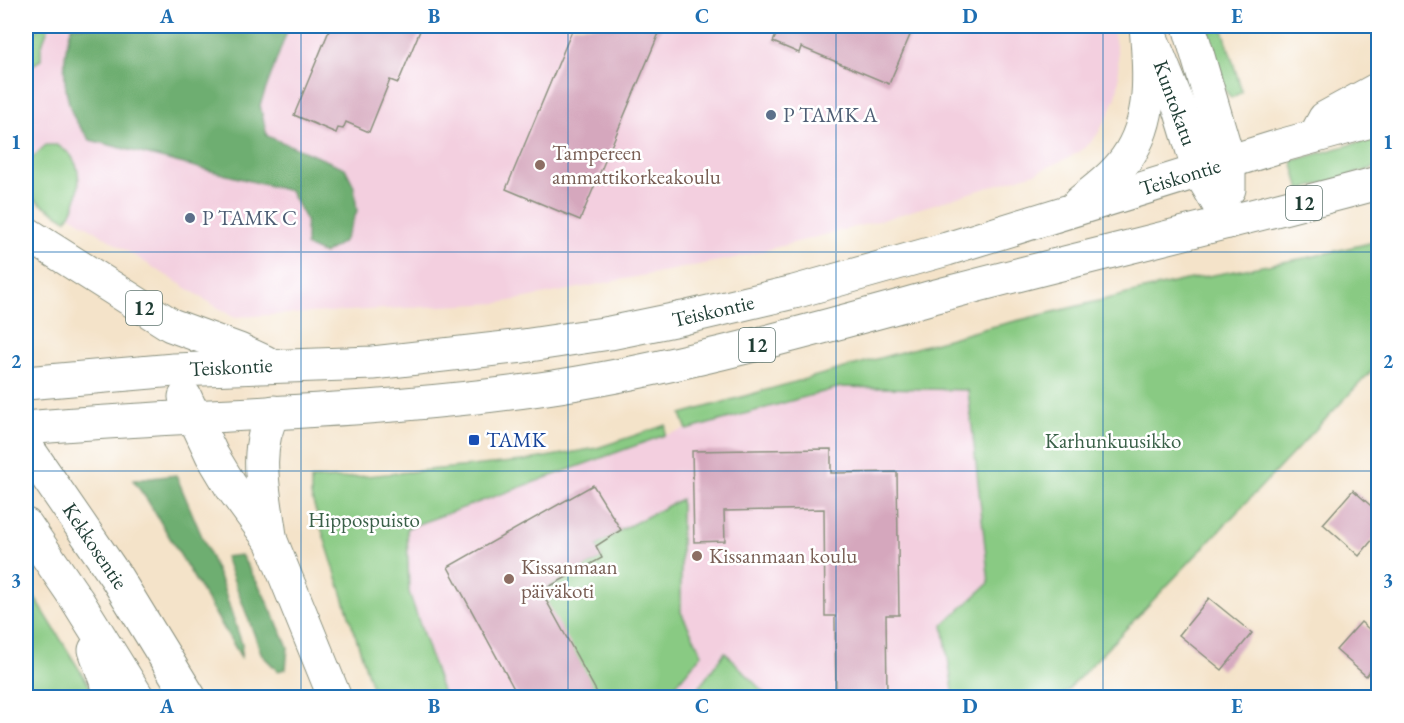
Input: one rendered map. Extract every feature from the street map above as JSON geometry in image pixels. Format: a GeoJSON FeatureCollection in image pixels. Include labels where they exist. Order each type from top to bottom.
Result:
{"type":"FeatureCollection","features":[{"type":"Feature","properties":{"kind":"main road","name":"Kuntokatu"},"geometry":{"type":"LineString","coordinates":[[1146,26],[1180,109],[1214,166]]}},
{"type":"Feature","properties":{"kind":"main road"},"geometry":{"type":"LineString","coordinates":[[1071,210],[1104,182],[1126,159],[1140,133],[1149,88],[1146,26]]}},
{"type":"Feature","properties":{"kind":"main road","name":"Kuntokatu"},"geometry":{"type":"LineString","coordinates":[[1189,26],[1214,166],[1229,222]]}},
{"type":"Feature","properties":{"kind":"main road"},"geometry":{"type":"LineString","coordinates":[[1316,136],[1325,118],[1378,89]]}},
{"type":"Feature","properties":{"kind":"main road","name":"Teiskontie"},"geometry":{"type":"LineString","coordinates":[[26,383],[174,370],[373,363],[523,346],[621,331],[794,292],[947,249],[1214,166],[1378,119]]}},
{"type":"Feature","properties":{"kind":"main road","name":"Teiskontie"},"geometry":{"type":"LineString","coordinates":[[26,428],[118,420],[366,408],[467,398],[575,383],[674,365],[805,333],[958,291],[1378,183]]}},
{"type":"Feature","properties":{"kind":"main road","name":"12"},"geometry":{"type":"LineString","coordinates":[[26,233],[171,325],[239,350],[272,366]]}},
{"type":"Feature","properties":{"kind":"main road"},"geometry":{"type":"LineString","coordinates":[[118,420],[144,412],[159,399],[168,387],[177,353],[175,334],[171,325]]}},
{"type":"Feature","properties":{"kind":"main road"},"geometry":{"type":"LineString","coordinates":[[174,370],[212,455],[230,485],[271,541]]}},
{"type":"Feature","properties":{"kind":"main road"},"geometry":{"type":"LineString","coordinates":[[274,412],[266,430],[262,461],[262,480],[271,541],[335,698]]}},
{"type":"Feature","properties":{"kind":"main road","name":"Kekkosentie"},"geometry":{"type":"LineString","coordinates":[[26,446],[116,577],[190,698]]}},
{"type":"Feature","properties":{"kind":"main road"},"geometry":{"type":"LineString","coordinates":[[26,525],[77,600],[138,698]]}},
{"type":"Feature","properties":{"kind":"main road"},"geometry":{"type":"LineString","coordinates":[[77,600],[106,681],[109,698]]}},
{"type":"Feature","properties":{"kind":"shaded area","name":"Tampereen ammattikorkeakoulu"},"geometry":{"type":"Polygon","coordinates":[[[26,26],[1112,26],[1118,55],[1119,82],[1116,97],[1097,135],[1086,147],[1072,156],[1035,173],[882,220],[735,258],[500,303],[233,317],[26,188],[26,26]]]}},
{"type":"Feature","properties":{"kind":"shaded area","name":"Kissanmaan koulu"},"geometry":{"type":"Polygon","coordinates":[[[841,387],[968,390],[989,583],[943,625],[954,697],[444,697],[409,592],[407,528],[665,435],[841,387]]]}},
{"type":"Feature","properties":{"kind":"green space"},"geometry":{"type":"Polygon","coordinates":[[[38,26],[49,26],[41,47],[41,60],[31,66],[26,65],[26,54],[38,26]]]}},
{"type":"Feature","properties":{"kind":"green space"},"geometry":{"type":"Polygon","coordinates":[[[72,26],[289,26],[260,105],[267,136],[345,168],[354,186],[357,212],[344,241],[324,254],[306,246],[306,221],[290,191],[90,140],[73,116],[66,91],[64,69],[66,47],[72,26]]]}},
{"type":"Feature","properties":{"kind":"green space"},"geometry":{"type":"Polygon","coordinates":[[[1207,26],[1222,26],[1242,92],[1231,98],[1225,90],[1207,26]]]}},
{"type":"Feature","properties":{"kind":"green space"},"geometry":{"type":"Polygon","coordinates":[[[1378,137],[1378,167],[1300,190],[1292,161],[1378,137]]]}},
{"type":"Feature","properties":{"kind":"green space"},"geometry":{"type":"Polygon","coordinates":[[[46,145],[57,145],[69,153],[76,164],[79,181],[77,198],[66,220],[26,194],[27,166],[46,145]]]}},
{"type":"Feature","properties":{"kind":"green space","name":"Karhunkuusikko"},"geometry":{"type":"Polygon","coordinates":[[[1378,241],[1378,364],[1061,697],[954,697],[943,625],[989,583],[968,390],[841,387],[687,430],[681,414],[983,329],[1181,281],[1310,257],[1378,241]]]}},
{"type":"Feature","properties":{"kind":"green space","name":"Hippospuisto"},"geometry":{"type":"Polygon","coordinates":[[[666,425],[665,435],[407,528],[409,592],[444,697],[375,697],[311,496],[311,479],[345,478],[523,461],[597,448],[666,425]]]}},
{"type":"Feature","properties":{"kind":"green space"},"geometry":{"type":"Polygon","coordinates":[[[176,475],[222,584],[242,644],[241,657],[148,501],[133,480],[176,475]]]}},
{"type":"Feature","properties":{"kind":"green space"},"geometry":{"type":"Polygon","coordinates":[[[681,499],[681,612],[702,654],[666,697],[590,697],[541,592],[602,558],[596,546],[621,530],[681,499]]]}},
{"type":"Feature","properties":{"kind":"green space"},"geometry":{"type":"Polygon","coordinates":[[[241,555],[262,591],[288,647],[286,669],[278,671],[262,655],[225,557],[241,555]]]}},
{"type":"Feature","properties":{"kind":"green space"},"geometry":{"type":"Polygon","coordinates":[[[26,583],[92,690],[94,697],[26,697],[26,583]]]}},
{"type":"Feature","properties":{"kind":"green space"},"geometry":{"type":"Polygon","coordinates":[[[725,652],[768,697],[692,697],[725,652]]]}},
{"type":"Feature","properties":{"kind":"building"},"geometry":{"type":"Polygon","coordinates":[[[331,26],[422,26],[398,83],[390,80],[369,132],[346,122],[343,129],[338,128],[336,133],[294,115],[331,26]]]}},
{"type":"Feature","properties":{"kind":"building"},"geometry":{"type":"Polygon","coordinates":[[[574,26],[662,26],[580,220],[506,189],[574,26]]]}},
{"type":"Feature","properties":{"kind":"building"},"geometry":{"type":"Polygon","coordinates":[[[780,26],[914,26],[889,84],[801,47],[799,53],[773,42],[780,26]]]}},
{"type":"Feature","properties":{"kind":"building"},"geometry":{"type":"Polygon","coordinates":[[[831,449],[831,473],[897,472],[899,615],[886,615],[887,695],[836,695],[835,616],[825,616],[824,509],[724,511],[725,541],[694,542],[692,451],[831,449]]]}},
{"type":"Feature","properties":{"kind":"building","name":"Kissanmaan päiväkoti"},"geometry":{"type":"Polygon","coordinates":[[[593,485],[621,530],[596,546],[602,558],[541,591],[600,698],[519,698],[448,567],[593,485]]]}},
{"type":"Feature","properties":{"kind":"building"},"geometry":{"type":"Polygon","coordinates":[[[1353,490],[1378,512],[1378,533],[1359,556],[1323,524],[1353,490]]]}},
{"type":"Feature","properties":{"kind":"building"},"geometry":{"type":"Polygon","coordinates":[[[1209,598],[1252,633],[1222,670],[1179,635],[1209,598]]]}},
{"type":"Feature","properties":{"kind":"building"},"geometry":{"type":"Polygon","coordinates":[[[1361,622],[1378,637],[1378,661],[1366,676],[1336,650],[1361,622]]]}},
{"type":"Feature","properties":{"kind":"place","name":"P TAMK A"},"geometry":{"type":"Point","coordinates":[771,115]}},
{"type":"Feature","properties":{"kind":"place","name":"Tampereen ammattikorkeakoulu"},"geometry":{"type":"Point","coordinates":[540,165]}},
{"type":"Feature","properties":{"kind":"place","name":"P TAMK C"},"geometry":{"type":"Point","coordinates":[190,218]}},
{"type":"Feature","properties":{"kind":"place","name":"TAMK"},"geometry":{"type":"Point","coordinates":[474,440]}},
{"type":"Feature","properties":{"kind":"place","name":"Kissanmaan koulu"},"geometry":{"type":"Point","coordinates":[697,556]}},
{"type":"Feature","properties":{"kind":"place","name":"Kissanmaan päiväkoti"},"geometry":{"type":"Point","coordinates":[509,579]}}]}
